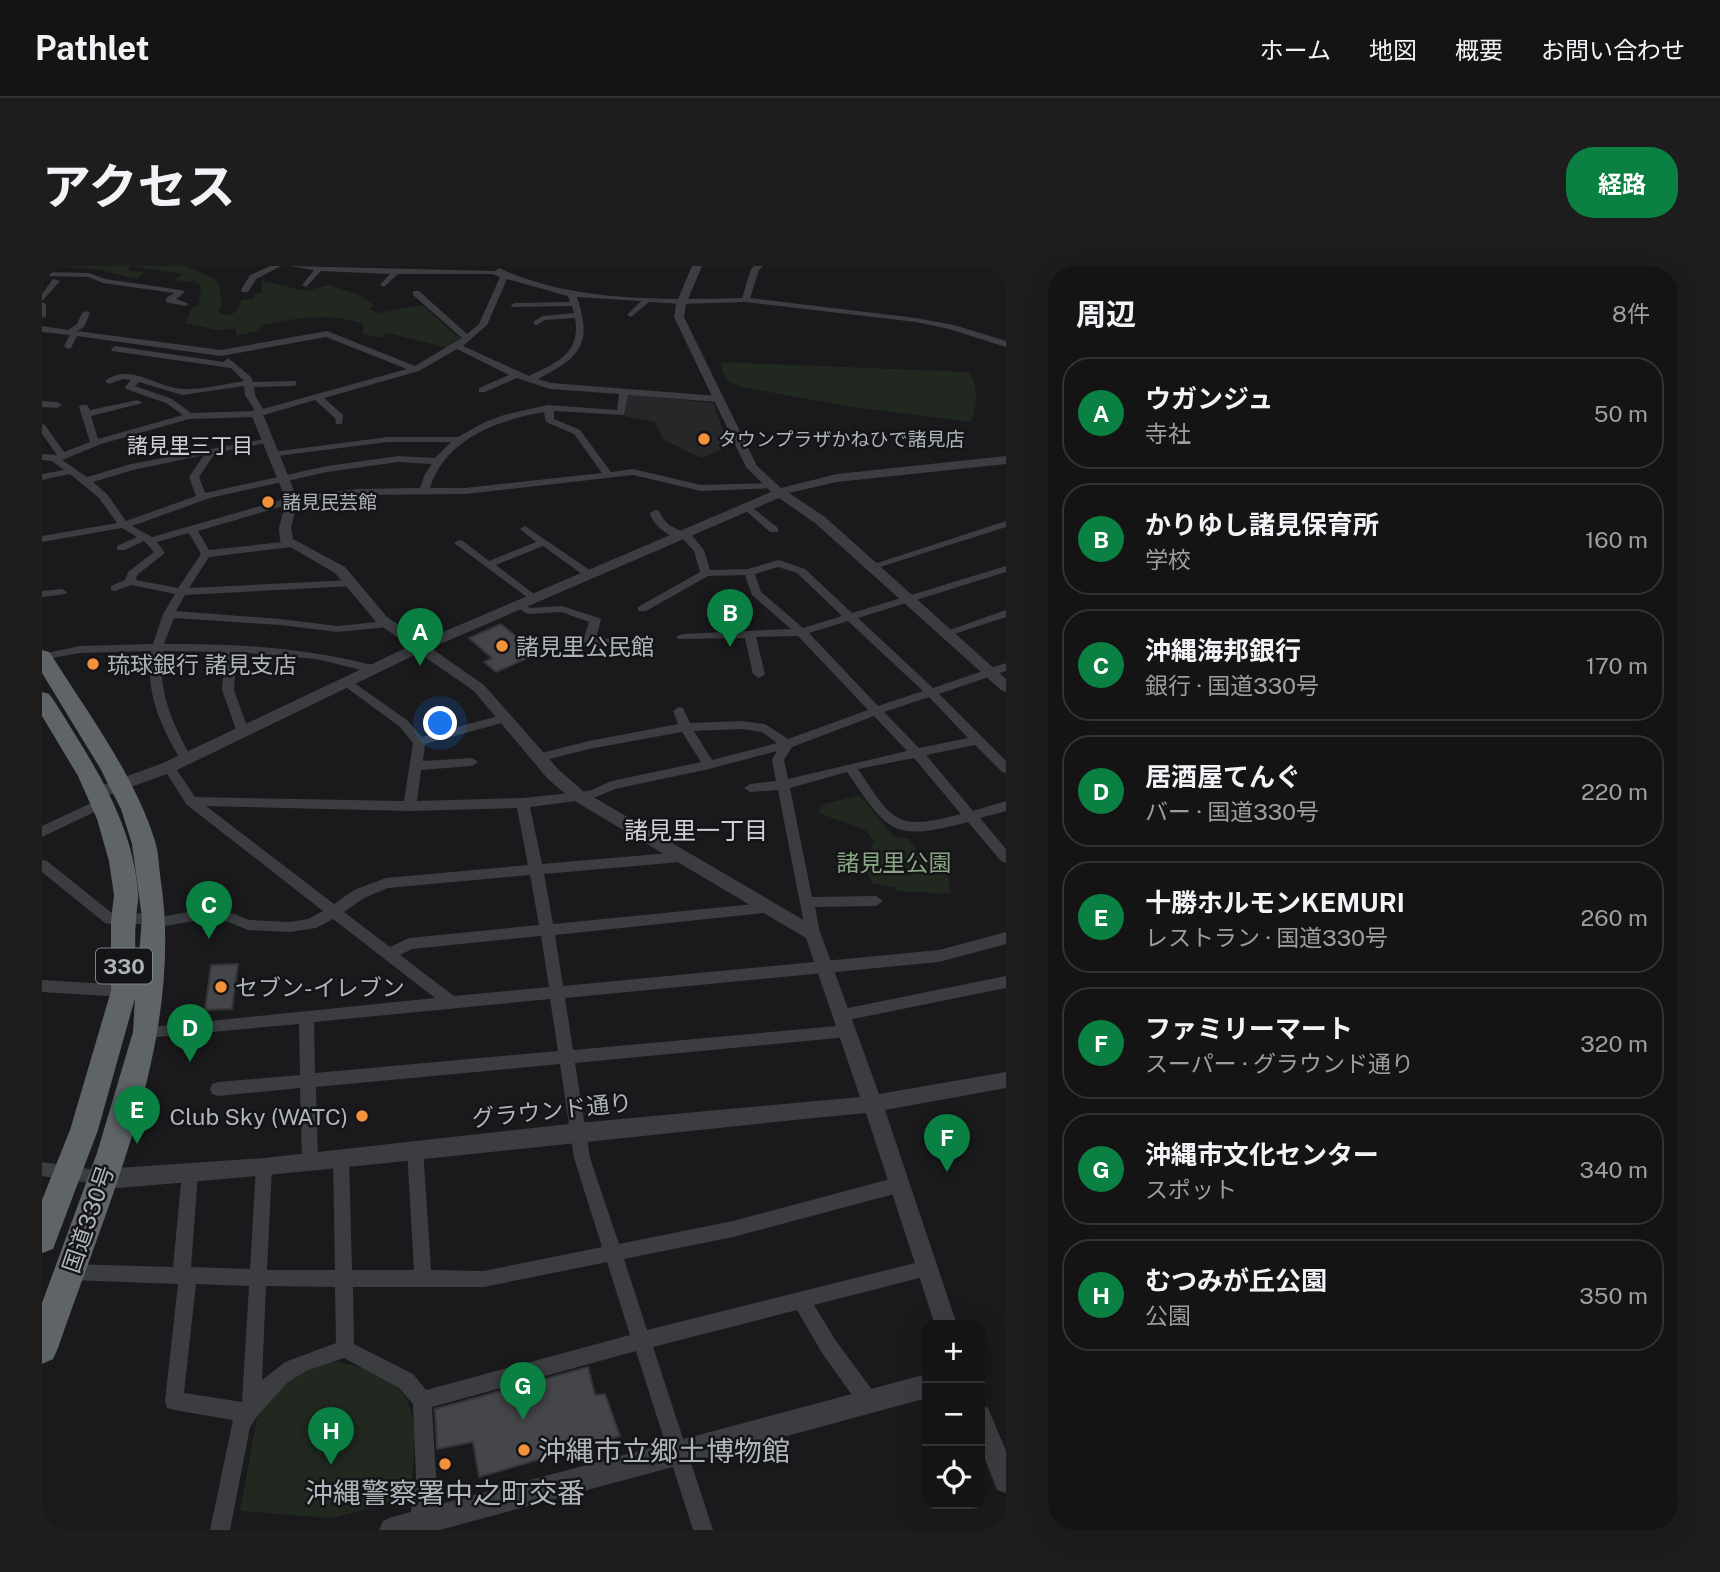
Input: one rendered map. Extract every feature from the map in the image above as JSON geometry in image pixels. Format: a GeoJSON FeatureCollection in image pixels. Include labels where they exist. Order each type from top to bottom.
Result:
{"type":"FeatureCollection","features":[{"type":"Feature","properties":{"kind":"highway","name":"国道330号"},"geometry":{"type":"LineString","coordinates":[[42,657],[107,794],[126,895],[123,920],[124,992],[108,1054],[54,1172],[42,1239]]}},
{"type":"Feature","properties":{"kind":"highway","name":"国道330号"},"geometry":{"type":"LineString","coordinates":[[42,699],[107,794],[132,809],[144,844],[154,921],[146,1032],[103,1178],[42,1348]]}},
{"type":"Feature","properties":{"kind":"street"},"geometry":{"type":"LineString","coordinates":[[245,290],[253,277],[276,266]]}},
{"type":"Feature","properties":{"kind":"street"},"geometry":{"type":"LineString","coordinates":[[295,266],[344,271],[368,268],[466,268],[505,275],[572,294],[681,302],[745,300],[916,320],[951,327],[1006,344]]}},
{"type":"Feature","properties":{"kind":"street"},"geometry":{"type":"LineString","coordinates":[[497,266],[505,275]]}},
{"type":"Feature","properties":{"kind":"street"},"geometry":{"type":"LineString","coordinates":[[698,266],[695,278],[681,302],[679,317],[748,461],[775,489],[820,520],[873,566],[1006,687]]}},
{"type":"Feature","properties":{"kind":"street"},"geometry":{"type":"LineString","coordinates":[[745,300],[755,269],[759,266]]}},
{"type":"Feature","properties":{"kind":"street"},"geometry":{"type":"LineString","coordinates":[[306,285],[319,268]]}},
{"type":"Feature","properties":{"kind":"street"},"geometry":{"type":"LineString","coordinates":[[463,281],[466,268]]}},
{"type":"Feature","properties":{"kind":"street"},"geometry":{"type":"LineString","coordinates":[[43,270],[89,275],[103,281],[181,292],[169,300],[185,304]]}},
{"type":"Feature","properties":{"kind":"street"},"geometry":{"type":"LineString","coordinates":[[384,285],[397,270]]}},
{"type":"Feature","properties":{"kind":"street"},"geometry":{"type":"LineString","coordinates":[[334,281],[344,271]]}},
{"type":"Feature","properties":{"kind":"street"},"geometry":{"type":"LineString","coordinates":[[42,457],[59,457],[95,443],[190,416],[257,414],[416,369],[457,346],[483,325],[505,275]]}},
{"type":"Feature","properties":{"kind":"street"},"geometry":{"type":"LineString","coordinates":[[42,340],[42,302],[55,281]]}},
{"type":"Feature","properties":{"kind":"street"},"geometry":{"type":"LineString","coordinates":[[416,293],[460,334],[468,338]]}},
{"type":"Feature","properties":{"kind":"street"},"geometry":{"type":"LineString","coordinates":[[529,380],[572,356],[583,327],[572,294]]}},
{"type":"Feature","properties":{"kind":"street"},"geometry":{"type":"LineString","coordinates":[[631,315],[647,300]]}},
{"type":"Feature","properties":{"kind":"street"},"geometry":{"type":"LineString","coordinates":[[515,305],[575,304]]}},
{"type":"Feature","properties":{"kind":"street"},"geometry":{"type":"LineString","coordinates":[[68,345],[86,313]]}},
{"type":"Feature","properties":{"kind":"street"},"geometry":{"type":"LineString","coordinates":[[537,323],[543,318],[578,315]]}},
{"type":"Feature","properties":{"kind":"street"},"geometry":{"type":"LineString","coordinates":[[44,323],[74,332],[221,353],[327,334],[416,369]]}},
{"type":"Feature","properties":{"kind":"street"},"geometry":{"type":"LineString","coordinates":[[164,356],[175,346]]}},
{"type":"Feature","properties":{"kind":"street"},"geometry":{"type":"LineString","coordinates":[[457,346],[529,380],[569,388],[718,399]]}},
{"type":"Feature","properties":{"kind":"street"},"geometry":{"type":"LineString","coordinates":[[115,349],[233,366]]}},
{"type":"Feature","properties":{"kind":"street"},"geometry":{"type":"LineString","coordinates":[[221,353],[242,373],[249,384],[250,395],[259,409],[257,414],[292,500],[285,528],[287,541],[340,570],[388,624],[479,688],[538,758],[577,795],[764,908],[813,934]]}},
{"type":"Feature","properties":{"kind":"street"},"geometry":{"type":"LineString","coordinates":[[482,390],[517,375]]}},
{"type":"Feature","properties":{"kind":"street"},"geometry":{"type":"LineString","coordinates":[[109,381],[122,376],[138,378],[182,392],[249,384],[297,384],[304,400]]}},
{"type":"Feature","properties":{"kind":"street"},"geometry":{"type":"LineString","coordinates":[[138,378],[130,387],[158,399],[172,400],[190,416]]}},
{"type":"Feature","properties":{"kind":"street"},"geometry":{"type":"LineString","coordinates":[[424,493],[426,476],[458,440],[503,419],[548,408],[621,413],[624,392]]}},
{"type":"Feature","properties":{"kind":"street"},"geometry":{"type":"LineString","coordinates":[[317,397],[341,417],[339,422]]}},
{"type":"Feature","properties":{"kind":"street"},"geometry":{"type":"LineString","coordinates":[[95,443],[85,410],[138,403]]}},
{"type":"Feature","properties":{"kind":"street"},"geometry":{"type":"LineString","coordinates":[[42,404],[57,405]]}},
{"type":"Feature","properties":{"kind":"street"},"geometry":{"type":"LineString","coordinates":[[548,408],[549,420],[577,432],[609,475]]}},
{"type":"Feature","properties":{"kind":"street"},"geometry":{"type":"LineString","coordinates":[[42,427],[59,457],[72,471],[103,496],[124,526],[148,539],[160,553],[132,574],[130,582]]}},
{"type":"Feature","properties":{"kind":"street"},"geometry":{"type":"LineString","coordinates":[[86,481],[131,467],[210,453],[415,436],[458,440]]}},
{"type":"Feature","properties":{"kind":"street"},"geometry":{"type":"LineString","coordinates":[[202,498],[194,477],[210,453]]}},
{"type":"Feature","properties":{"kind":"street"},"geometry":{"type":"LineString","coordinates":[[42,539],[124,526],[202,498],[282,478],[398,459],[438,460]]}},
{"type":"Feature","properties":{"kind":"street"},"geometry":{"type":"LineString","coordinates":[[121,548],[292,500],[356,492],[465,491],[633,472],[701,488],[775,489],[817,481],[1006,460]]}},
{"type":"Feature","properties":{"kind":"street"},"geometry":{"type":"LineString","coordinates":[[42,477],[72,471]]}},
{"type":"Feature","properties":{"kind":"street"},"geometry":{"type":"LineString","coordinates":[[42,832],[107,794],[187,759],[420,647],[683,535],[748,506],[775,489]]}},
{"type":"Feature","properties":{"kind":"street"},"geometry":{"type":"LineString","coordinates":[[748,506],[774,530]]}},
{"type":"Feature","properties":{"kind":"street"},"geometry":{"type":"LineString","coordinates":[[655,513],[657,521],[683,535],[699,550],[706,573]]}},
{"type":"Feature","properties":{"kind":"street"},"geometry":{"type":"LineString","coordinates":[[873,566],[1005,526]]}},
{"type":"Feature","properties":{"kind":"street"},"geometry":{"type":"LineString","coordinates":[[191,528],[206,554]]}},
{"type":"Feature","properties":{"kind":"street"},"geometry":{"type":"LineString","coordinates":[[525,528],[590,575]]}},
{"type":"Feature","properties":{"kind":"street"},"geometry":{"type":"LineString","coordinates":[[490,564],[544,542]]}},
{"type":"Feature","properties":{"kind":"street"},"geometry":{"type":"LineString","coordinates":[[459,543],[535,600]]}},
{"type":"Feature","properties":{"kind":"street"},"geometry":{"type":"LineString","coordinates":[[187,759],[167,728],[154,676],[156,642],[169,614],[180,592],[206,554],[292,544]]}},
{"type":"Feature","properties":{"kind":"street"},"geometry":{"type":"LineString","coordinates":[[642,608],[706,573],[749,572],[778,563],[793,568],[853,617],[1006,769]]}},
{"type":"Feature","properties":{"kind":"street"},"geometry":{"type":"LineString","coordinates":[[682,637],[801,632],[1006,569]]}},
{"type":"Feature","properties":{"kind":"street"},"geometry":{"type":"LineString","coordinates":[[749,572],[756,593],[801,632],[916,752],[1006,858]]}},
{"type":"Feature","properties":{"kind":"street"},"geometry":{"type":"LineString","coordinates":[[115,589],[130,582],[180,592],[353,583]]}},
{"type":"Feature","properties":{"kind":"street"},"geometry":{"type":"LineString","coordinates":[[42,594],[62,592]]}},
{"type":"Feature","properties":{"kind":"street"},"geometry":{"type":"LineString","coordinates":[[520,606],[528,611],[562,609],[595,620],[589,640],[626,643]]}},
{"type":"Feature","properties":{"kind":"street"},"geometry":{"type":"LineString","coordinates":[[947,633],[1006,613]]}},
{"type":"Feature","properties":{"kind":"street"},"geometry":{"type":"LineString","coordinates":[[169,614],[337,629],[388,624]]}},
{"type":"Feature","properties":{"kind":"street"},"geometry":{"type":"LineString","coordinates":[[750,634],[759,674]]}},
{"type":"Feature","properties":{"kind":"street"},"geometry":{"type":"LineString","coordinates":[[42,657],[61,651],[157,648],[278,649],[332,657],[373,669]]}},
{"type":"Feature","properties":{"kind":"street"},"geometry":{"type":"LineString","coordinates":[[231,649],[228,690],[243,732]]}},
{"type":"Feature","properties":{"kind":"street"},"geometry":{"type":"LineString","coordinates":[[191,801],[410,806],[523,803],[591,794],[612,785],[709,765],[787,744],[876,710],[1006,667]]}},
{"type":"Feature","properties":{"kind":"street"},"geometry":{"type":"LineString","coordinates":[[347,682],[403,723],[419,742],[410,806]]}},
{"type":"Feature","properties":{"kind":"street"},"geometry":{"type":"LineString","coordinates":[[679,710],[685,727],[709,765]]}},
{"type":"Feature","properties":{"kind":"street"},"geometry":{"type":"LineString","coordinates":[[419,742],[505,718]]}},
{"type":"Feature","properties":{"kind":"street"},"geometry":{"type":"LineString","coordinates":[[538,758],[589,745],[685,727],[741,725],[765,728],[787,744]]}},
{"type":"Feature","properties":{"kind":"street"},"geometry":{"type":"LineString","coordinates":[[750,788],[783,785],[850,767],[977,740]]}},
{"type":"Feature","properties":{"kind":"street"},"geometry":{"type":"LineString","coordinates":[[787,744],[778,760],[813,934],[944,1320]]}},
{"type":"Feature","properties":{"kind":"street"},"geometry":{"type":"LineString","coordinates":[[416,766],[472,762]]}},
{"type":"Feature","properties":{"kind":"street"},"geometry":{"type":"LineString","coordinates":[[169,767],[191,801],[332,914],[390,954],[449,1001]]}},
{"type":"Feature","properties":{"kind":"street"},"geometry":{"type":"LineString","coordinates":[[850,767],[886,816],[897,826],[913,828],[1006,806]]}},
{"type":"Feature","properties":{"kind":"street"},"geometry":{"type":"LineString","coordinates":[[523,803],[547,928],[582,1158],[702,1530]]}},
{"type":"Feature","properties":{"kind":"street"},"geometry":{"type":"LineString","coordinates":[[42,865],[110,919],[154,921],[217,912],[248,925],[290,927],[311,924],[332,914],[359,894],[386,883],[681,857]]}},
{"type":"Feature","properties":{"kind":"street"},"geometry":{"type":"LineString","coordinates":[[806,902],[876,901]]}},
{"type":"Feature","properties":{"kind":"street"},"geometry":{"type":"LineString","coordinates":[[390,954],[409,944],[764,908]]}},
{"type":"Feature","properties":{"kind":"street"},"geometry":{"type":"LineString","coordinates":[[146,1032],[939,956],[1006,939]]}},
{"type":"Feature","properties":{"kind":"street"},"geometry":{"type":"LineString","coordinates":[[218,1089],[567,1058],[845,1023],[1006,982]]}},
{"type":"Feature","properties":{"kind":"street"},"geometry":{"type":"LineString","coordinates":[[42,986],[124,992]]}},
{"type":"Feature","properties":{"kind":"street"},"geometry":{"type":"LineString","coordinates":[[306,1017],[310,1161]]}},
{"type":"Feature","properties":{"kind":"street","name":"グラウンド通り"},"geometry":{"type":"LineString","coordinates":[[103,1178],[264,1167],[578,1132],[873,1104],[1006,1080]]}},
{"type":"Feature","properties":{"kind":"street"},"geometry":{"type":"LineString","coordinates":[[415,1149],[423,1279]]}},
{"type":"Feature","properties":{"kind":"street"},"geometry":{"type":"LineString","coordinates":[[341,1157],[345,1349]]}},
{"type":"Feature","properties":{"kind":"street"},"geometry":{"type":"LineString","coordinates":[[249,1410],[260,1278],[264,1167]]}},
{"type":"Feature","properties":{"kind":"street"},"geometry":{"type":"LineString","coordinates":[[54,1172],[103,1178]]}},
{"type":"Feature","properties":{"kind":"street"},"geometry":{"type":"LineString","coordinates":[[190,1173],[174,1401],[249,1410]]}},
{"type":"Feature","properties":{"kind":"street"},"geometry":{"type":"LineString","coordinates":[[70,1272],[260,1278],[484,1279],[733,1229],[898,1185]]}},
{"type":"Feature","properties":{"kind":"street"},"geometry":{"type":"LineString","coordinates":[[422,1400],[927,1268]]}},
{"type":"Feature","properties":{"kind":"street"},"geometry":{"type":"LineString","coordinates":[[801,1300],[829,1347],[869,1402]]}},
{"type":"Feature","properties":{"kind":"street"},"geometry":{"type":"LineString","coordinates":[[220,1530],[241,1424],[249,1410],[266,1387],[288,1368],[345,1349],[406,1381],[422,1400],[426,1477],[419,1523]]}},
{"type":"Feature","properties":{"kind":"street"},"geometry":{"type":"LineString","coordinates":[[392,1530],[419,1523],[445,1523],[922,1386]]}},
{"type":"Feature","properties":{"kind":"street"},"geometry":{"type":"LineString","coordinates":[[985,1428],[1006,1481]]}},
{"type":"Feature","properties":{"kind":"shaded area"},"geometry":{"type":"Polygon","coordinates":[[[627,394],[713,403],[729,446],[701,458],[663,439],[655,422],[624,416],[627,394]]]}},
{"type":"Feature","properties":{"kind":"green space"},"geometry":{"type":"Polygon","coordinates":[[[48,266],[130,266],[128,270],[144,273],[137,279],[96,269],[48,266]]]}},
{"type":"Feature","properties":{"kind":"green space"},"geometry":{"type":"Polygon","coordinates":[[[130,266],[187,266],[213,278],[219,285],[222,303],[218,311],[227,315],[233,313],[242,300],[253,299],[255,294],[262,292],[262,281],[306,291],[328,285],[357,294],[374,305],[369,309],[379,313],[422,305],[449,330],[466,340],[452,349],[387,333],[380,338],[363,334],[363,324],[326,317],[299,318],[261,325],[259,331],[237,336],[235,329],[217,330],[186,323],[191,309],[199,304],[201,286],[194,280],[175,280],[182,274],[130,266]]]}},
{"type":"Feature","properties":{"kind":"green space"},"geometry":{"type":"Polygon","coordinates":[[[721,362],[970,372],[976,391],[975,409],[971,422],[846,406],[741,387],[726,378],[721,362]]]}},
{"type":"Feature","properties":{"kind":"green space","name":"諸見里公園"},"geometry":{"type":"Polygon","coordinates":[[[860,795],[894,837],[909,839],[928,867],[946,864],[951,894],[897,891],[895,887],[873,884],[865,868],[874,841],[865,830],[819,813],[821,805],[860,795]]]}},
{"type":"Feature","properties":{"kind":"green space"},"geometry":{"type":"Polygon","coordinates":[[[330,1361],[384,1377],[400,1389],[409,1405],[414,1423],[410,1499],[330,1518],[240,1511],[259,1407],[293,1375],[330,1361]]]}},
{"type":"Feature","properties":{"kind":"building","name":"諸見里公民館"},"geometry":{"type":"Polygon","coordinates":[[[501,624],[537,654],[496,672],[484,662],[492,658],[469,638],[501,624]]]}},
{"type":"Feature","properties":{"kind":"building","name":"セブン-イレブン"},"geometry":{"type":"Polygon","coordinates":[[[238,964],[232,1009],[205,1010],[211,965],[238,964]]]}},
{"type":"Feature","properties":{"kind":"building"},"geometry":{"type":"Polygon","coordinates":[[[588,1367],[595,1395],[605,1394],[620,1436],[479,1477],[473,1442],[437,1449],[435,1409],[588,1367]]]}},
{"type":"Feature","properties":{"kind":"place","name":"タウンプラザかねひで諸見店"},"geometry":{"type":"Point","coordinates":[704,439]}},
{"type":"Feature","properties":{"kind":"place","name":"諸見民芸館"},"geometry":{"type":"Point","coordinates":[268,502]}},
{"type":"Feature","properties":{"kind":"place","name":"諸見里公民館"},"geometry":{"type":"Point","coordinates":[502,646]}},
{"type":"Feature","properties":{"kind":"place","name":"かりゆし諸見保育所"},"geometry":{"type":"Point","coordinates":[730,647]}},
{"type":"Feature","properties":{"kind":"place","name":"琉球銀行 諸見支店"},"geometry":{"type":"Point","coordinates":[93,664]}},
{"type":"Feature","properties":{"kind":"place","name":"ウガンジュ"},"geometry":{"type":"Point","coordinates":[420,666]}},
{"type":"Feature","properties":{"kind":"place","name":"沖縄海邦銀行"},"geometry":{"type":"Point","coordinates":[209,939]}},
{"type":"Feature","properties":{"kind":"place","name":"セブン-イレブン"},"geometry":{"type":"Point","coordinates":[221,987]}},
{"type":"Feature","properties":{"kind":"place","name":"居酒屋てんぐ"},"geometry":{"type":"Point","coordinates":[190,1062]}},
{"type":"Feature","properties":{"kind":"place","name":"Club Sky (WATC)"},"geometry":{"type":"Point","coordinates":[362,1116]}},
{"type":"Feature","properties":{"kind":"place","name":"十勝ホルモンKEMURI"},"geometry":{"type":"Point","coordinates":[137,1144]}},
{"type":"Feature","properties":{"kind":"place","name":"ファミリーマート"},"geometry":{"type":"Point","coordinates":[947,1172]}},
{"type":"Feature","properties":{"kind":"place","name":"沖縄市文化センター"},"geometry":{"type":"Point","coordinates":[523,1420]}},
{"type":"Feature","properties":{"kind":"place","name":"沖縄市立郷土博物館"},"geometry":{"type":"Point","coordinates":[524,1450]}},
{"type":"Feature","properties":{"kind":"place","name":"沖縄警察署中之町交番"},"geometry":{"type":"Point","coordinates":[445,1464]}},
{"type":"Feature","properties":{"kind":"place","name":"むつみが丘公園"},"geometry":{"type":"Point","coordinates":[331,1465]}},
{"type":"Feature","properties":{"kind":"district","name":"諸見里三丁目"},"geometry":{"type":"Point","coordinates":[190,445]}},
{"type":"Feature","properties":{"kind":"district","name":"諸見里一丁目"},"geometry":{"type":"Point","coordinates":[696,830]}}]}
